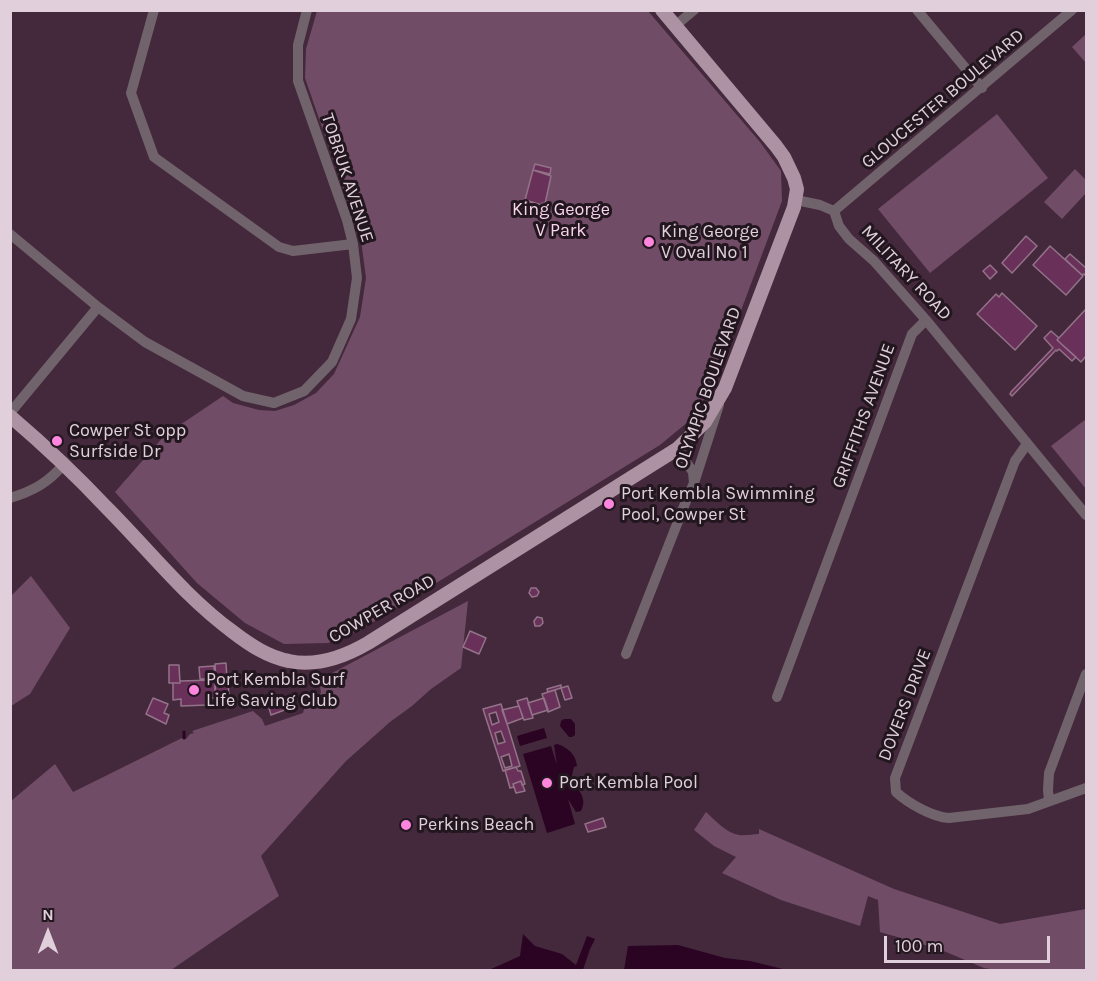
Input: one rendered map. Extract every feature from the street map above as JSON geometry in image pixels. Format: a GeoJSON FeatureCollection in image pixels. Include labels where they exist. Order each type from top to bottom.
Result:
{"type":"FeatureCollection","features":[{"type":"Feature","properties":{"kind":"main road"},"geometry":{"type":"LineString","coordinates":[[662,10],[784,157],[794,178],[796,200]]}},
{"type":"Feature","properties":{"kind":"main road","name":"OLYMPIC BOULEVARD"},"geometry":{"type":"LineString","coordinates":[[725,388],[796,200]]}},
{"type":"Feature","properties":{"kind":"main road","name":"COWPER ROAD"},"geometry":{"type":"LineString","coordinates":[[10,414],[107,507],[195,602],[219,622],[248,644],[262,651],[290,661],[320,662],[353,651],[677,449],[705,422],[725,388]]}},
{"type":"Feature","properties":{"kind":"street"},"geometry":{"type":"LineString","coordinates":[[154,10],[131,93],[154,158],[279,247],[293,251],[353,244]]}},
{"type":"Feature","properties":{"kind":"street","name":"TOBRUK AVENUE"},"geometry":{"type":"LineString","coordinates":[[10,234],[98,307],[145,342],[243,396],[274,403],[304,391],[332,362],[351,319],[357,278],[353,244],[347,220],[298,81],[298,45],[307,10]]}},
{"type":"Feature","properties":{"kind":"street"},"geometry":{"type":"LineString","coordinates":[[675,26],[694,10]]}},
{"type":"Feature","properties":{"kind":"street"},"geometry":{"type":"LineString","coordinates":[[917,10],[982,88]]}},
{"type":"Feature","properties":{"kind":"street","name":"GLOUCESTER BOULEVARD"},"geometry":{"type":"LineString","coordinates":[[834,211],[1072,10]]}},
{"type":"Feature","properties":{"kind":"street"},"geometry":{"type":"LineString","coordinates":[[796,200],[820,205],[834,211]]}},
{"type":"Feature","properties":{"kind":"street","name":"MILITARY ROAD"},"geometry":{"type":"LineString","coordinates":[[834,211],[849,239],[874,261],[926,320],[1086,515]]}},
{"type":"Feature","properties":{"kind":"street"},"geometry":{"type":"LineString","coordinates":[[10,414],[98,307]]}},
{"type":"Feature","properties":{"kind":"street","name":"GRIFFITHS AVENUE"},"geometry":{"type":"LineString","coordinates":[[777,697],[912,334],[926,320]]}},
{"type":"Feature","properties":{"kind":"street","name":"OLYMPIC BOULEVARD"},"geometry":{"type":"LineString","coordinates":[[626,654],[694,483],[725,388]]}},
{"type":"Feature","properties":{"kind":"street","name":"DOVERS DRIVE"},"geometry":{"type":"LineString","coordinates":[[1028,444],[1015,461],[895,778],[896,792],[934,815],[949,818],[1028,809],[1086,788]]}},
{"type":"Feature","properties":{"kind":"street"},"geometry":{"type":"LineString","coordinates":[[677,449],[693,472],[694,483]]}},
{"type":"Feature","properties":{"kind":"street"},"geometry":{"type":"LineString","coordinates":[[10,498],[29,492],[53,478],[64,464]]}},
{"type":"Feature","properties":{"kind":"street"},"geometry":{"type":"LineString","coordinates":[[1050,801],[1049,772],[1086,674]]}},
{"type":"Feature","properties":{"kind":"green space","name":"King George V Park"},"geometry":{"type":"Polygon","coordinates":[[[317,11],[648,11],[760,142],[781,171],[782,201],[712,388],[689,421],[660,445],[360,630],[328,643],[284,644],[245,623],[197,583],[115,492],[165,435],[223,396],[233,403],[259,410],[275,411],[294,405],[316,393],[334,374],[360,317],[366,278],[361,240],[305,78],[306,49],[317,11]]]}},
{"type":"Feature","properties":{"kind":"green space"},"geometry":{"type":"Polygon","coordinates":[[[1086,34],[1086,63],[1072,47],[1086,34]]]}},
{"type":"Feature","properties":{"kind":"green space"},"geometry":{"type":"Polygon","coordinates":[[[997,114],[1048,178],[930,273],[878,209],[997,114]]]}},
{"type":"Feature","properties":{"kind":"green space"},"geometry":{"type":"Polygon","coordinates":[[[1075,169],[1086,180],[1086,193],[1062,219],[1044,202],[1075,169]]]}},
{"type":"Feature","properties":{"kind":"green space"},"geometry":{"type":"Polygon","coordinates":[[[1086,419],[1086,489],[1051,446],[1086,419]]]}},
{"type":"Feature","properties":{"kind":"green space"},"geometry":{"type":"Polygon","coordinates":[[[31,576],[70,628],[30,694],[11,706],[11,596],[31,576]]]}},
{"type":"Feature","properties":{"kind":"green space"},"geometry":{"type":"Polygon","coordinates":[[[468,601],[461,668],[390,722],[346,761],[261,856],[279,896],[171,970],[11,970],[11,801],[55,764],[73,792],[182,738],[186,739],[194,733],[192,731],[253,711],[262,719],[265,726],[303,713],[306,702],[321,693],[319,680],[468,601]]]}},
{"type":"Feature","properties":{"kind":"green space"},"geometry":{"type":"Polygon","coordinates":[[[706,812],[734,834],[759,834],[759,829],[894,889],[1000,924],[1086,909],[1086,970],[984,968],[939,949],[880,932],[878,900],[868,896],[860,926],[781,900],[722,873],[736,857],[714,846],[694,830],[706,812]]]}},
{"type":"Feature","properties":{"kind":"shaded area"},"geometry":{"type":"Polygon","coordinates":[[[564,719],[571,719],[575,724],[575,735],[572,737],[569,737],[560,726],[564,719]]]}},
{"type":"Feature","properties":{"kind":"shaded area"},"geometry":{"type":"Polygon","coordinates":[[[544,728],[547,738],[520,746],[517,736],[544,728]]]}},
{"type":"Feature","properties":{"kind":"shaded area","name":"Port Kembla Pool"},"geometry":{"type":"Polygon","coordinates":[[[554,745],[568,749],[575,758],[577,766],[574,767],[571,779],[583,798],[583,806],[581,811],[576,812],[568,799],[575,824],[547,833],[523,754],[551,746],[557,765],[554,745]]]}},
{"type":"Feature","properties":{"kind":"shaded area"},"geometry":{"type":"Polygon","coordinates":[[[523,934],[535,946],[562,954],[576,965],[587,936],[595,939],[583,970],[489,970],[520,956],[523,934]]]}},
{"type":"Feature","properties":{"kind":"shaded area"},"geometry":{"type":"Polygon","coordinates":[[[678,945],[725,958],[750,961],[787,970],[624,970],[628,946],[678,945]]]}},
{"type":"Feature","properties":{"kind":"building"},"geometry":{"type":"Polygon","coordinates":[[[535,164],[551,168],[550,174],[533,170],[535,164]]]}},
{"type":"Feature","properties":{"kind":"building"},"geometry":{"type":"Polygon","coordinates":[[[533,170],[551,176],[545,204],[542,203],[542,205],[525,200],[533,170]]]}},
{"type":"Feature","properties":{"kind":"building"},"geometry":{"type":"Polygon","coordinates":[[[526,201],[542,205],[540,209],[525,205],[526,201]]]}},
{"type":"Feature","properties":{"kind":"building"},"geometry":{"type":"Polygon","coordinates":[[[1026,236],[1037,246],[1012,273],[1002,263],[1026,236]]]}},
{"type":"Feature","properties":{"kind":"building"},"geometry":{"type":"Polygon","coordinates":[[[1050,246],[1083,276],[1066,295],[1033,265],[1050,246]]]}},
{"type":"Feature","properties":{"kind":"building"},"geometry":{"type":"Polygon","coordinates":[[[1070,254],[1086,268],[1086,276],[1065,259],[1070,254]]]}},
{"type":"Feature","properties":{"kind":"building"},"geometry":{"type":"Polygon","coordinates":[[[990,265],[997,272],[990,279],[983,271],[990,265]]]}},
{"type":"Feature","properties":{"kind":"building"},"geometry":{"type":"Polygon","coordinates":[[[1002,293],[1037,326],[1015,350],[977,314],[996,294],[999,297],[1002,293]]]}},
{"type":"Feature","properties":{"kind":"building"},"geometry":{"type":"Polygon","coordinates":[[[1086,309],[1086,356],[1081,362],[1057,340],[1086,309]]]}},
{"type":"Feature","properties":{"kind":"building"},"geometry":{"type":"Polygon","coordinates":[[[1051,331],[1059,338],[1057,340],[1076,357],[1072,361],[1059,349],[1056,350],[1012,396],[1011,392],[1053,348],[1044,338],[1051,331]]]}},
{"type":"Feature","properties":{"kind":"building"},"geometry":{"type":"Polygon","coordinates":[[[531,588],[536,588],[539,592],[537,596],[532,597],[529,593],[531,588]]]}},
{"type":"Feature","properties":{"kind":"building"},"geometry":{"type":"Polygon","coordinates":[[[537,617],[542,618],[543,623],[540,626],[535,626],[534,621],[537,617]]]}},
{"type":"Feature","properties":{"kind":"building"},"geometry":{"type":"Polygon","coordinates":[[[470,631],[486,638],[479,654],[463,647],[470,631]]]}},
{"type":"Feature","properties":{"kind":"building"},"geometry":{"type":"Polygon","coordinates":[[[226,663],[227,680],[216,681],[215,664],[226,663]]]}},
{"type":"Feature","properties":{"kind":"building"},"geometry":{"type":"Polygon","coordinates":[[[169,665],[179,665],[180,683],[169,683],[169,665]]]}},
{"type":"Feature","properties":{"kind":"building"},"geometry":{"type":"Polygon","coordinates":[[[214,666],[215,679],[200,679],[199,667],[214,666]]]}},
{"type":"Feature","properties":{"kind":"building","name":"Port Kembla Surf Life Saving Club"},"geometry":{"type":"Polygon","coordinates":[[[215,680],[215,698],[207,698],[207,705],[181,706],[181,699],[173,700],[173,683],[215,680]]]}},
{"type":"Feature","properties":{"kind":"building"},"geometry":{"type":"Polygon","coordinates":[[[215,681],[228,681],[229,697],[216,698],[215,681]]]}},
{"type":"Feature","properties":{"kind":"building"},"geometry":{"type":"Polygon","coordinates":[[[561,685],[561,688],[548,692],[547,689],[561,685]]]}},
{"type":"Feature","properties":{"kind":"building"},"geometry":{"type":"Polygon","coordinates":[[[568,686],[572,698],[565,700],[561,688],[568,686]]]}},
{"type":"Feature","properties":{"kind":"building"},"geometry":{"type":"Polygon","coordinates":[[[555,690],[560,707],[548,712],[542,694],[555,690]]]}},
{"type":"Feature","properties":{"kind":"building"},"geometry":{"type":"Polygon","coordinates":[[[153,698],[168,704],[164,713],[169,715],[166,724],[146,714],[153,698]]]}},
{"type":"Feature","properties":{"kind":"building"},"geometry":{"type":"Polygon","coordinates":[[[527,698],[533,718],[524,720],[517,701],[527,698]]]}},
{"type":"Feature","properties":{"kind":"building"},"geometry":{"type":"Polygon","coordinates":[[[544,698],[548,710],[532,715],[528,703],[544,698]]]}},
{"type":"Feature","properties":{"kind":"building"},"geometry":{"type":"Polygon","coordinates":[[[287,701],[290,708],[271,715],[269,708],[287,701]]]}},
{"type":"Feature","properties":{"kind":"building"},"geometry":{"type":"Polygon","coordinates":[[[501,704],[520,766],[503,771],[483,709],[501,704]]]}},
{"type":"Feature","properties":{"kind":"building"},"geometry":{"type":"Polygon","coordinates":[[[519,706],[523,718],[507,724],[502,710],[519,706]]]}},
{"type":"Feature","properties":{"kind":"building"},"geometry":{"type":"Polygon","coordinates":[[[496,712],[499,722],[492,725],[489,714],[496,712]]]}},
{"type":"Feature","properties":{"kind":"building"},"geometry":{"type":"Polygon","coordinates":[[[501,731],[505,742],[498,744],[495,733],[501,731]]]}},
{"type":"Feature","properties":{"kind":"building"},"geometry":{"type":"Polygon","coordinates":[[[509,754],[512,766],[505,768],[501,757],[509,754]]]}},
{"type":"Feature","properties":{"kind":"building"},"geometry":{"type":"Polygon","coordinates":[[[516,767],[518,771],[521,771],[525,784],[522,785],[521,781],[510,788],[505,770],[516,767]]]}},
{"type":"Feature","properties":{"kind":"building"},"geometry":{"type":"Polygon","coordinates":[[[521,781],[525,791],[516,793],[513,784],[521,781]]]}},
{"type":"Feature","properties":{"kind":"building"},"geometry":{"type":"Polygon","coordinates":[[[603,818],[606,827],[588,832],[585,824],[603,818]]]}},
{"type":"Feature","properties":{"kind":"waterway"},"geometry":{"type":"LineString","coordinates":[[184,732],[184,738]]}},
{"type":"Feature","properties":{"kind":"place","name":"King George V Oval No 1"},"geometry":{"type":"Point","coordinates":[649,242]}},
{"type":"Feature","properties":{"kind":"place","name":"Cowper St opp Surfside Dr"},"geometry":{"type":"Point","coordinates":[57,441]}},
{"type":"Feature","properties":{"kind":"place","name":"Port Kembla Swimming Pool, Cowper St"},"geometry":{"type":"Point","coordinates":[609,504]}},
{"type":"Feature","properties":{"kind":"place","name":"Port Kembla Surf Life Saving Club"},"geometry":{"type":"Point","coordinates":[194,690]}},
{"type":"Feature","properties":{"kind":"place","name":"Port Kembla Pool"},"geometry":{"type":"Point","coordinates":[547,783]}},
{"type":"Feature","properties":{"kind":"place","name":"Perkins Beach"},"geometry":{"type":"Point","coordinates":[406,825]}}]}
